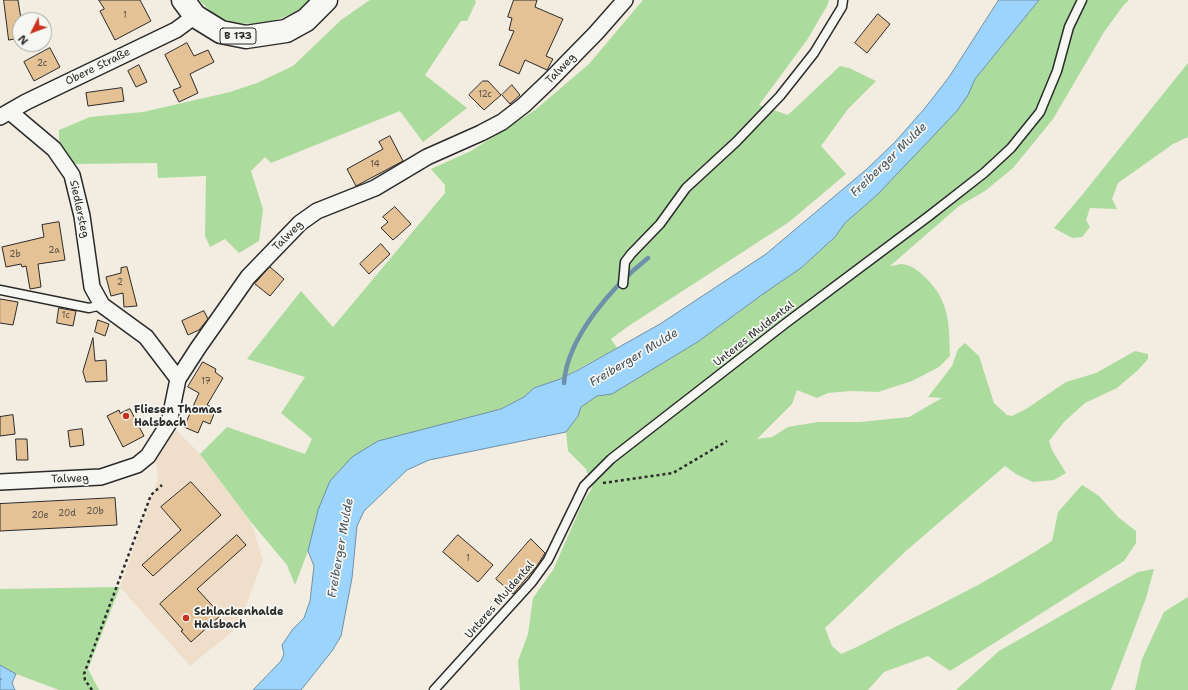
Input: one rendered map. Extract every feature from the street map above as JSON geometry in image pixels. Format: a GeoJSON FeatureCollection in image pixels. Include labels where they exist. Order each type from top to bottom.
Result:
{"type":"FeatureCollection","features":[{"type":"Feature","properties":{"kind":"main road","name":"B 173"},"geometry":{"type":"LineString","coordinates":[[189,8],[221,32],[246,37],[286,31],[306,20],[326,0]]}},
{"type":"Feature","properties":{"kind":"street","name":"Talweg"},"geometry":{"type":"LineString","coordinates":[[0,482],[101,478],[137,465],[148,456],[169,423],[178,379],[248,277],[300,223],[317,211],[375,188],[427,157],[502,122],[524,105],[548,82],[596,33],[625,0]]}},
{"type":"Feature","properties":{"kind":"street","name":"Obere Straße"},"geometry":{"type":"LineString","coordinates":[[5,115],[26,102],[176,30],[189,8]]}},
{"type":"Feature","properties":{"kind":"street","name":"Siedlersteg"},"geometry":{"type":"LineString","coordinates":[[5,115],[54,149],[72,176],[82,216],[92,287],[102,305],[146,337],[178,379]]}},
{"type":"Feature","properties":{"kind":"lane"},"geometry":{"type":"LineString","coordinates":[[622,284],[625,262],[631,254],[660,224],[686,188],[736,142],[780,96],[809,60],[842,7],[843,0]]}},
{"type":"Feature","properties":{"kind":"lane","name":"Unteres Muldental"},"geometry":{"type":"LineString","coordinates":[[434,690],[532,582],[548,560],[584,486],[611,459],[786,323],[930,216],[984,173],[1011,148],[1040,112],[1057,71],[1069,27],[1082,0]]}},
{"type":"Feature","properties":{"kind":"lane"},"geometry":{"type":"LineString","coordinates":[[0,290],[89,308],[102,305]]}},
{"type":"Feature","properties":{"kind":"path"},"geometry":{"type":"LineString","coordinates":[[584,486],[673,473],[727,441]]}},
{"type":"Feature","properties":{"kind":"path"},"geometry":{"type":"LineString","coordinates":[[92,690],[85,680],[84,674],[151,495],[162,485]]}},
{"type":"Feature","properties":{"kind":"shaded area"},"geometry":{"type":"Polygon","coordinates":[[[169,423],[200,454],[251,522],[263,560],[238,627],[190,666],[120,587],[158,479],[154,447],[169,423]]]}},
{"type":"Feature","properties":{"kind":"green space"},"geometry":{"type":"Polygon","coordinates":[[[199,0],[312,0],[292,13],[270,22],[246,24],[219,17],[210,11],[199,0]]]}},
{"type":"Feature","properties":{"kind":"green space"},"geometry":{"type":"Polygon","coordinates":[[[370,0],[475,0],[476,2],[467,21],[461,21],[425,75],[467,108],[423,142],[400,111],[271,163],[265,157],[251,171],[263,209],[259,241],[239,253],[225,239],[210,247],[205,236],[206,176],[158,178],[157,163],[73,164],[59,140],[59,130],[90,117],[143,112],[230,92],[257,83],[293,66],[341,20],[370,0]]]}},
{"type":"Feature","properties":{"kind":"green space"},"geometry":{"type":"Polygon","coordinates":[[[643,0],[829,0],[807,40],[759,105],[788,115],[840,66],[849,68],[876,81],[848,109],[821,146],[846,174],[789,222],[627,327],[611,339],[617,348],[560,379],[534,388],[524,397],[501,409],[435,427],[318,510],[308,551],[295,585],[287,565],[251,522],[200,454],[227,427],[305,454],[312,439],[281,413],[305,377],[247,359],[301,291],[333,327],[445,193],[445,185],[431,169],[471,151],[535,110],[589,64],[643,0]]]}},
{"type":"Feature","properties":{"kind":"green space"},"geometry":{"type":"Polygon","coordinates":[[[1039,0],[1129,0],[1104,32],[1053,119],[1013,168],[985,191],[959,206],[890,266],[902,264],[912,267],[924,276],[940,296],[947,314],[950,356],[939,367],[912,381],[878,392],[851,391],[828,393],[817,398],[797,390],[792,404],[757,439],[772,437],[788,427],[818,422],[860,422],[909,417],[942,398],[928,397],[952,366],[958,349],[965,343],[979,356],[994,403],[1007,415],[1012,416],[1026,409],[1066,382],[1096,373],[1135,351],[1148,354],[1148,359],[1138,370],[1117,388],[1085,403],[1064,422],[1049,441],[1052,450],[1066,473],[1054,480],[1033,482],[1016,474],[1005,466],[907,550],[825,628],[832,646],[841,654],[977,586],[1052,541],[1058,512],[1082,485],[1099,496],[1118,517],[1136,531],[1136,543],[1124,561],[950,671],[928,656],[884,672],[868,690],[520,690],[518,661],[528,634],[533,598],[553,570],[583,502],[592,488],[586,469],[568,451],[566,432],[578,416],[581,407],[597,396],[612,394],[699,341],[801,268],[835,237],[845,223],[877,195],[968,95],[975,79],[1039,0]]]}},
{"type":"Feature","properties":{"kind":"green space"},"geometry":{"type":"Polygon","coordinates":[[[1188,63],[1188,137],[1173,144],[1118,183],[1112,199],[1117,209],[1090,208],[1086,220],[1090,227],[1082,237],[1072,238],[1054,228],[1082,195],[1188,63]]]}},
{"type":"Feature","properties":{"kind":"green space"},"geometry":{"type":"Polygon","coordinates":[[[1154,569],[1146,598],[1111,690],[956,690],[999,651],[1138,572],[1154,569]]]}},
{"type":"Feature","properties":{"kind":"green space"},"geometry":{"type":"Polygon","coordinates":[[[120,587],[88,669],[99,690],[59,690],[16,674],[0,665],[0,589],[120,587]]]}},
{"type":"Feature","properties":{"kind":"green space"},"geometry":{"type":"Polygon","coordinates":[[[1188,597],[1188,690],[1135,690],[1142,659],[1164,612],[1188,597]]]}},
{"type":"Feature","properties":{"kind":"water","name":"Freiberger Mulde"},"geometry":{"type":"Polygon","coordinates":[[[999,0],[1039,0],[975,79],[968,95],[957,111],[877,195],[845,223],[835,237],[801,268],[699,341],[612,394],[597,396],[581,407],[578,416],[566,432],[429,460],[407,470],[364,511],[357,526],[352,578],[341,636],[332,651],[301,690],[253,690],[281,661],[284,654],[282,645],[293,629],[304,618],[310,601],[314,566],[308,551],[318,510],[330,481],[352,457],[378,441],[501,409],[524,397],[534,388],[560,379],[580,369],[660,324],[766,254],[868,168],[895,142],[925,108],[949,77],[999,0]]]}},
{"type":"Feature","properties":{"kind":"water"},"geometry":{"type":"Polygon","coordinates":[[[0,665],[16,674],[12,683],[15,690],[0,690],[0,679],[2,680],[0,678],[0,665]]]}},
{"type":"Feature","properties":{"kind":"building"},"geometry":{"type":"Polygon","coordinates":[[[4,0],[18,0],[20,12],[12,12],[12,39],[9,40],[4,0]]]}},
{"type":"Feature","properties":{"kind":"building"},"geometry":{"type":"Polygon","coordinates":[[[99,0],[140,0],[151,21],[115,40],[100,11],[104,9],[99,0]]]}},
{"type":"Feature","properties":{"kind":"building"},"geometry":{"type":"Polygon","coordinates":[[[514,0],[537,0],[535,7],[563,19],[546,56],[553,59],[547,70],[525,60],[519,74],[499,65],[514,31],[509,30],[512,18],[508,17],[514,0]]]}},
{"type":"Feature","properties":{"kind":"building"},"geometry":{"type":"Polygon","coordinates":[[[878,14],[890,24],[867,53],[855,43],[878,14]]]}},
{"type":"Feature","properties":{"kind":"building"},"geometry":{"type":"Polygon","coordinates":[[[187,43],[194,56],[208,50],[214,62],[190,74],[198,93],[179,102],[173,90],[181,87],[165,55],[187,43]]]}},
{"type":"Feature","properties":{"kind":"building"},"geometry":{"type":"Polygon","coordinates":[[[43,52],[52,52],[60,67],[34,81],[24,62],[43,52]]]}},
{"type":"Feature","properties":{"kind":"building"},"geometry":{"type":"Polygon","coordinates":[[[139,65],[147,82],[136,87],[128,71],[139,65]]]}},
{"type":"Feature","properties":{"kind":"building"},"geometry":{"type":"Polygon","coordinates":[[[483,81],[488,81],[501,95],[484,110],[469,95],[483,81]]]}},
{"type":"Feature","properties":{"kind":"building"},"geometry":{"type":"Polygon","coordinates":[[[512,85],[520,95],[510,104],[502,95],[512,85]]]}},
{"type":"Feature","properties":{"kind":"building"},"geometry":{"type":"Polygon","coordinates":[[[122,88],[124,101],[88,106],[86,93],[122,88]]]}},
{"type":"Feature","properties":{"kind":"building"},"geometry":{"type":"Polygon","coordinates":[[[390,136],[403,161],[356,186],[347,169],[383,149],[379,142],[390,136]]]}},
{"type":"Feature","properties":{"kind":"building"},"geometry":{"type":"Polygon","coordinates":[[[395,207],[411,224],[393,240],[381,228],[388,222],[383,217],[395,207]]]}},
{"type":"Feature","properties":{"kind":"building"},"geometry":{"type":"Polygon","coordinates":[[[59,222],[65,260],[38,264],[41,287],[30,289],[26,266],[22,267],[21,264],[6,267],[2,247],[44,237],[42,225],[59,222]]]}},
{"type":"Feature","properties":{"kind":"building"},"geometry":{"type":"Polygon","coordinates":[[[381,244],[390,254],[369,274],[360,264],[381,244]]]}},
{"type":"Feature","properties":{"kind":"building"},"geometry":{"type":"Polygon","coordinates":[[[127,267],[137,306],[124,307],[123,293],[111,296],[106,277],[121,273],[121,268],[127,267]]]}},
{"type":"Feature","properties":{"kind":"building"},"geometry":{"type":"Polygon","coordinates":[[[270,267],[284,279],[270,296],[255,284],[270,267]]]}},
{"type":"Feature","properties":{"kind":"building"},"geometry":{"type":"Polygon","coordinates":[[[0,299],[18,302],[13,325],[0,323],[0,299]]]}},
{"type":"Feature","properties":{"kind":"building"},"geometry":{"type":"Polygon","coordinates":[[[59,308],[76,311],[73,326],[57,323],[59,308]]]}},
{"type":"Feature","properties":{"kind":"building"},"geometry":{"type":"Polygon","coordinates":[[[204,311],[208,319],[199,330],[188,335],[182,321],[204,311]]]}},
{"type":"Feature","properties":{"kind":"building"},"geometry":{"type":"Polygon","coordinates":[[[98,320],[109,324],[105,336],[95,332],[98,320]]]}},
{"type":"Feature","properties":{"kind":"building"},"geometry":{"type":"Polygon","coordinates":[[[93,338],[95,361],[106,360],[107,381],[86,382],[83,372],[93,338]]]}},
{"type":"Feature","properties":{"kind":"building"},"geometry":{"type":"Polygon","coordinates":[[[203,362],[216,369],[215,372],[223,378],[207,405],[216,409],[210,424],[203,421],[198,433],[184,427],[199,393],[188,387],[203,362]]]}},
{"type":"Feature","properties":{"kind":"building"},"geometry":{"type":"Polygon","coordinates":[[[130,409],[144,436],[123,447],[107,416],[119,410],[120,413],[130,409]]]}},
{"type":"Feature","properties":{"kind":"building"},"geometry":{"type":"Polygon","coordinates":[[[13,415],[15,434],[0,436],[0,417],[13,415]]]}},
{"type":"Feature","properties":{"kind":"building"},"geometry":{"type":"Polygon","coordinates":[[[82,429],[84,445],[70,447],[68,431],[82,429]]]}},
{"type":"Feature","properties":{"kind":"building"},"geometry":{"type":"Polygon","coordinates":[[[16,439],[27,439],[28,460],[17,460],[16,439]]]}},
{"type":"Feature","properties":{"kind":"building"},"geometry":{"type":"Polygon","coordinates":[[[191,482],[221,515],[153,576],[142,565],[181,530],[161,507],[191,482]]]}},
{"type":"Feature","properties":{"kind":"building"},"geometry":{"type":"Polygon","coordinates":[[[115,498],[117,525],[0,531],[0,504],[115,498]]]}},
{"type":"Feature","properties":{"kind":"building"},"geometry":{"type":"Polygon","coordinates":[[[237,535],[246,545],[197,589],[221,615],[191,642],[181,631],[183,630],[160,604],[237,535]]]}},
{"type":"Feature","properties":{"kind":"building"},"geometry":{"type":"Polygon","coordinates":[[[458,535],[493,565],[478,582],[443,552],[458,535]]]}},
{"type":"Feature","properties":{"kind":"building"},"geometry":{"type":"Polygon","coordinates":[[[531,539],[545,553],[537,566],[513,594],[496,579],[531,539]]]}},
{"type":"Feature","properties":{"kind":"waterway"},"geometry":{"type":"LineString","coordinates":[[564,383],[567,366],[574,348],[594,313],[621,282],[648,258]]}},
{"type":"Feature","properties":{"kind":"place","name":"Fliesen Thomas Halsbach"},"geometry":{"type":"Point","coordinates":[126,416]}},
{"type":"Feature","properties":{"kind":"place","name":"Schlackenhalde Halsbach"},"geometry":{"type":"Point","coordinates":[186,618]}}]}
